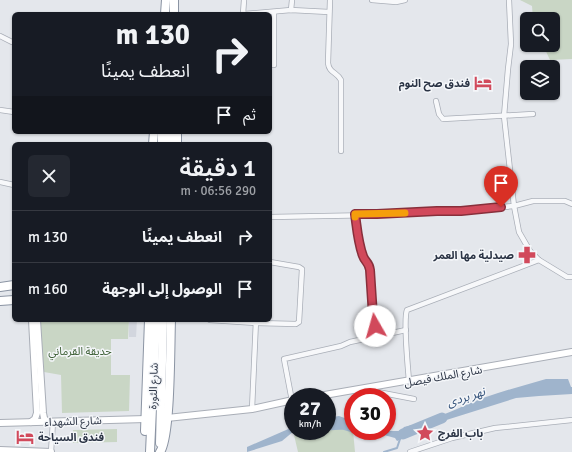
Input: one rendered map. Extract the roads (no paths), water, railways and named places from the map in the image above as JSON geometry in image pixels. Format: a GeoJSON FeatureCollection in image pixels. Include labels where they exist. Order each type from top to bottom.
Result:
{"type":"FeatureCollection","features":[{"type":"Feature","properties":{"kind":"highway"},"geometry":{"type":"LineString","coordinates":[[166,0],[166,12]]}},
{"type":"Feature","properties":{"kind":"highway"},"geometry":{"type":"LineString","coordinates":[[174,0],[174,12]]}},
{"type":"Feature","properties":{"kind":"highway"},"geometry":{"type":"LineString","coordinates":[[0,287],[12,285]]}},
{"type":"Feature","properties":{"kind":"highway"},"geometry":{"type":"LineString","coordinates":[[0,301],[12,300]]}},
{"type":"Feature","properties":{"kind":"highway"},"geometry":{"type":"LineString","coordinates":[[149,322],[145,439],[150,452]]}},
{"type":"Feature","properties":{"kind":"highway","name":"شارع الثورة"},"geometry":{"type":"LineString","coordinates":[[150,452],[156,322]]}},
{"type":"Feature","properties":{"kind":"highway","name":"شارع الثورة"},"geometry":{"type":"LineString","coordinates":[[160,452],[163,322]]}},
{"type":"Feature","properties":{"kind":"highway"},"geometry":{"type":"LineString","coordinates":[[160,452],[164,443],[167,418],[171,322]]}},
{"type":"Feature","properties":{"kind":"main road"},"geometry":{"type":"LineString","coordinates":[[32,322],[43,413],[44,418],[50,422]]}},
{"type":"Feature","properties":{"kind":"main road"},"geometry":{"type":"LineString","coordinates":[[30,422],[35,419],[37,413],[37,322]]}},
{"type":"Feature","properties":{"kind":"main road","name":"شارع الملك فيصل"},"geometry":{"type":"LineString","coordinates":[[367,388],[409,382],[572,352]]}},
{"type":"Feature","properties":{"kind":"main road"},"geometry":{"type":"LineString","coordinates":[[167,418],[252,409],[284,402]]}},
{"type":"Feature","properties":{"kind":"main road","name":"شارع الشهداء"},"geometry":{"type":"LineString","coordinates":[[0,423],[146,419]]}},
{"type":"Feature","properties":{"kind":"main road"},"geometry":{"type":"LineString","coordinates":[[0,450],[51,452]]}},
{"type":"Feature","properties":{"kind":"street"},"geometry":{"type":"LineString","coordinates":[[244,0],[244,12]]}},
{"type":"Feature","properties":{"kind":"street"},"geometry":{"type":"LineString","coordinates":[[291,10],[292,0]]}},
{"type":"Feature","properties":{"kind":"street"},"geometry":{"type":"LineString","coordinates":[[330,0],[328,63],[329,69],[339,76],[341,80],[341,151]]}},
{"type":"Feature","properties":{"kind":"street"},"geometry":{"type":"LineString","coordinates":[[372,0],[396,2],[405,0]]}},
{"type":"Feature","properties":{"kind":"street"},"geometry":{"type":"LineString","coordinates":[[509,0],[511,44],[504,116],[514,206],[519,232],[530,251],[539,260],[567,277],[572,277]]}},
{"type":"Feature","properties":{"kind":"street"},"geometry":{"type":"LineString","coordinates":[[272,65],[274,65],[274,12],[291,10],[329,12]]}},
{"type":"Feature","properties":{"kind":"street"},"geometry":{"type":"LineString","coordinates":[[0,36],[12,42]]}},
{"type":"Feature","properties":{"kind":"street"},"geometry":{"type":"LineString","coordinates":[[436,101],[438,114],[443,119],[533,114]]}},
{"type":"Feature","properties":{"kind":"street"},"geometry":{"type":"LineString","coordinates":[[0,110],[12,112]]}},
{"type":"Feature","properties":{"kind":"street"},"geometry":{"type":"LineString","coordinates":[[0,182],[12,185]]}},
{"type":"Feature","properties":{"kind":"street"},"geometry":{"type":"LineString","coordinates":[[272,217],[461,211],[514,206],[532,201],[565,201],[572,204]]}},
{"type":"Feature","properties":{"kind":"street"},"geometry":{"type":"LineString","coordinates":[[355,214],[357,233],[364,258],[369,263],[373,316],[377,336]]}},
{"type":"Feature","properties":{"kind":"street"},"geometry":{"type":"LineString","coordinates":[[409,382],[406,330],[407,310],[539,260]]}},
{"type":"Feature","properties":{"kind":"street"},"geometry":{"type":"LineString","coordinates":[[252,409],[256,322],[296,324],[299,322],[300,318],[302,269],[299,267],[272,262]]}},
{"type":"Feature","properties":{"kind":"street"},"geometry":{"type":"LineString","coordinates":[[290,388],[284,359],[341,346],[350,342],[406,330]]}},
{"type":"Feature","properties":{"kind":"street"},"geometry":{"type":"LineString","coordinates":[[396,396],[414,399]]}},
{"type":"Feature","properties":{"kind":"street"},"geometry":{"type":"LineString","coordinates":[[410,452],[452,438],[495,428],[572,420]]}},
{"type":"Feature","properties":{"kind":"street"},"geometry":{"type":"LineString","coordinates":[[50,422],[51,452]]}},
{"type":"Feature","properties":{"kind":"water"},"geometry":{"type":"Polygon","coordinates":[[[546,379],[568,379],[572,387],[572,394],[516,398],[440,422],[430,428],[428,420],[486,397],[546,379]]]}},
{"type":"Feature","properties":{"kind":"water"},"geometry":{"type":"Polygon","coordinates":[[[336,416],[344,418],[344,424],[336,424],[336,416]]]}},
{"type":"Feature","properties":{"kind":"water"},"geometry":{"type":"Polygon","coordinates":[[[412,425],[416,429],[414,434],[397,441],[396,431],[401,431],[404,427],[412,425]]]}},
{"type":"Feature","properties":{"kind":"water"},"geometry":{"type":"Polygon","coordinates":[[[284,431],[284,439],[282,441],[247,452],[247,447],[284,431]]]}},
{"type":"Feature","properties":{"kind":"waterway","name":"نهر بردى"},"geometry":{"type":"LineString","coordinates":[[403,434],[442,418]]}},
{"type":"Feature","properties":{"kind":"waterway","name":"نهر بردى"},"geometry":{"type":"LineString","coordinates":[[336,424],[344,424]]}},
{"type":"Feature","properties":{"kind":"waterway"},"geometry":{"type":"LineString","coordinates":[[384,452],[397,448],[400,439]]}},
{"type":"Feature","properties":{"kind":"place","name":"فندق صح النوم"},"geometry":{"type":"Point","coordinates":[483,83]}},
{"type":"Feature","properties":{"kind":"place","name":"صيدلية مها العمر"},"geometry":{"type":"Point","coordinates":[527,255]}},
{"type":"Feature","properties":{"kind":"place","name":"باب الفرج"},"geometry":{"type":"Point","coordinates":[425,433]}},
{"type":"Feature","properties":{"kind":"place","name":"فندق السياحة"},"geometry":{"type":"Point","coordinates":[25,437]}},
{"type":"Feature","properties":{"kind":"park label","name":"حديقة القرماني"},"geometry":{"type":"Point","coordinates":[80,351]}}]}
